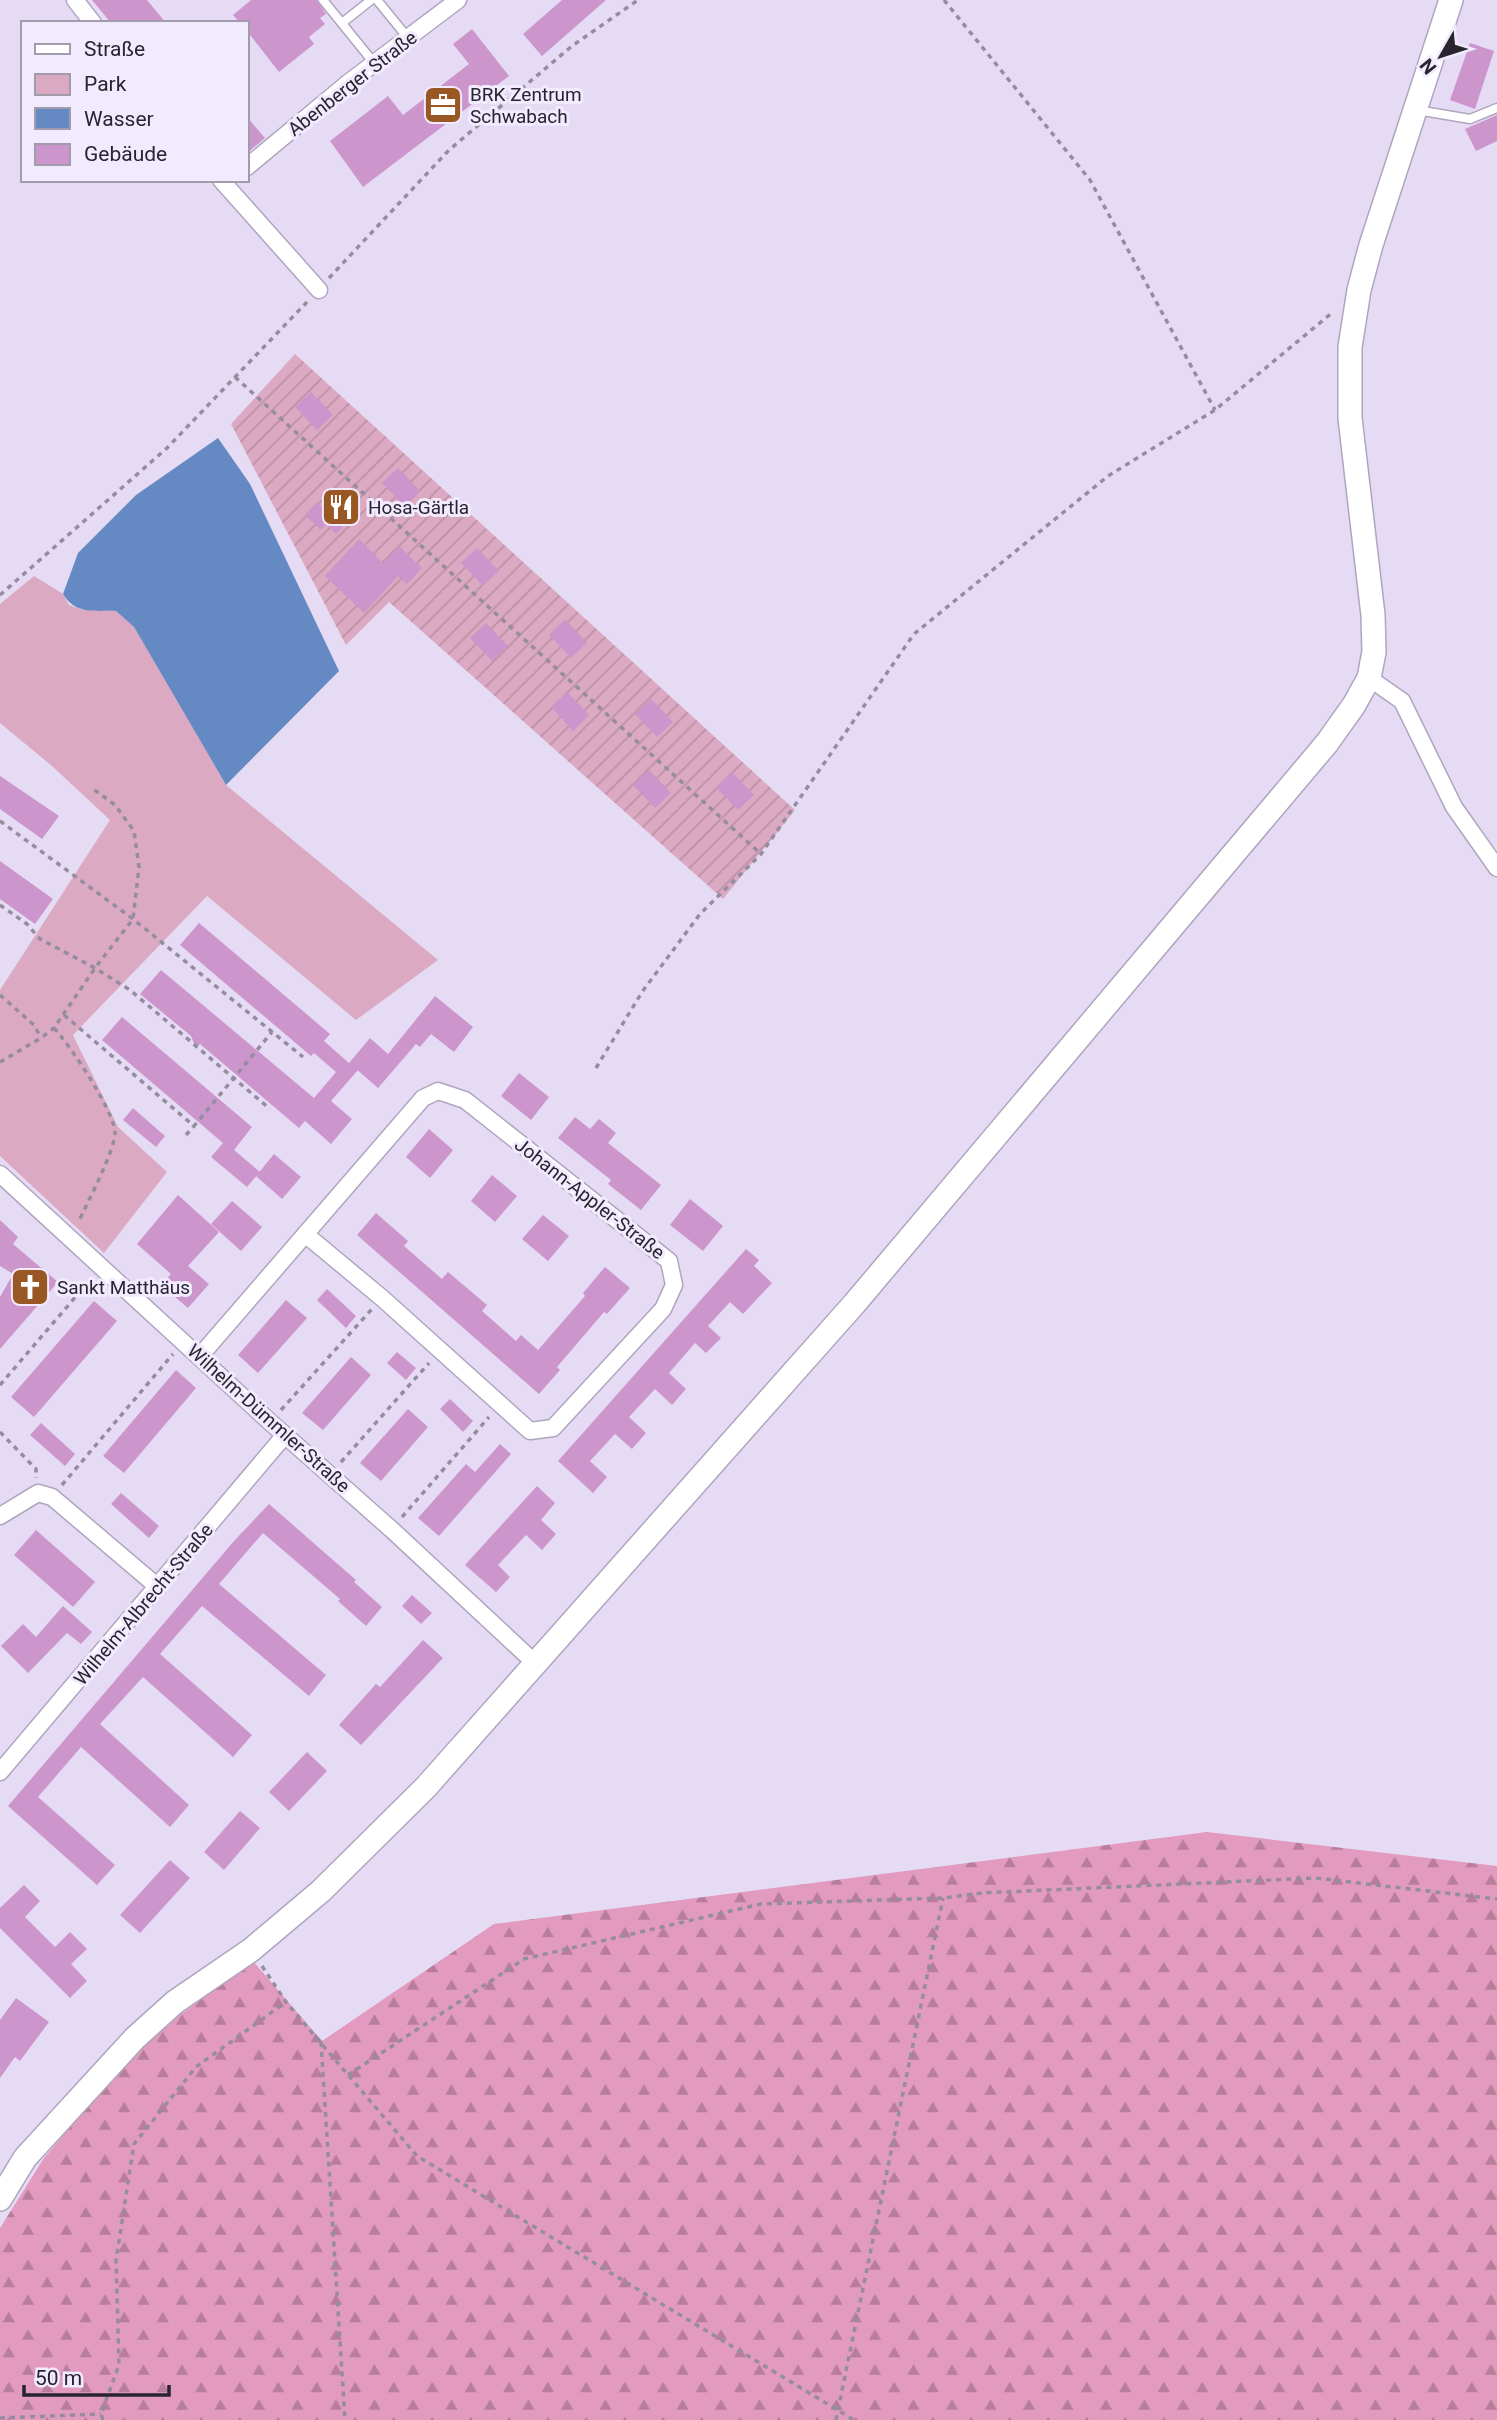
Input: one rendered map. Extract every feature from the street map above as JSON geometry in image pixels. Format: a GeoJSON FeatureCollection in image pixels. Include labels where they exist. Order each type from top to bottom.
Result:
{"type":"FeatureCollection","features":[{"type":"Feature","properties":{"kind":"main road"},"geometry":{"type":"LineString","coordinates":[[0,2199],[25,2158],[135,2038],[175,2002],[251,1950],[321,1891],[426,1787],[855,1303],[1327,743],[1354,705],[1369,678],[1374,652],[1373,615],[1350,418],[1350,347],[1359,290],[1403,140],[1451,0]]}},
{"type":"Feature","properties":{"kind":"street"},"geometry":{"type":"LineString","coordinates":[[75,0],[91,21]]}},
{"type":"Feature","properties":{"kind":"street","name":"Abenberger Straße"},"geometry":{"type":"LineString","coordinates":[[248,166],[458,0]]}},
{"type":"Feature","properties":{"kind":"street"},"geometry":{"type":"LineString","coordinates":[[226,182],[319,290]]}},
{"type":"Feature","properties":{"kind":"street"},"geometry":{"type":"LineString","coordinates":[[1369,678],[1402,701],[1454,807],[1497,868]]}},
{"type":"Feature","properties":{"kind":"street","name":"Johann-Appler-Straße"},"geometry":{"type":"LineString","coordinates":[[200,1356],[305,1234],[423,1098],[438,1091],[465,1100],[669,1262],[674,1285],[663,1309],[553,1428],[530,1431],[382,1298],[305,1234]]}},
{"type":"Feature","properties":{"kind":"street","name":"Wilhelm-Dümmler-Straße"},"geometry":{"type":"LineString","coordinates":[[0,1174],[536,1664]]}},
{"type":"Feature","properties":{"kind":"street","name":"Wilhelm-Albrecht-Straße"},"geometry":{"type":"LineString","coordinates":[[0,1772],[285,1435]]}},
{"type":"Feature","properties":{"kind":"street"},"geometry":{"type":"LineString","coordinates":[[0,1516],[45,1495],[158,1587]]}},
{"type":"Feature","properties":{"kind":"lane"},"geometry":{"type":"LineString","coordinates":[[323,0],[374,64]]}},
{"type":"Feature","properties":{"kind":"lane"},"geometry":{"type":"LineString","coordinates":[[342,23],[370,0]]}},
{"type":"Feature","properties":{"kind":"lane"},"geometry":{"type":"LineString","coordinates":[[377,0],[408,38]]}},
{"type":"Feature","properties":{"kind":"lane"},"geometry":{"type":"LineString","coordinates":[[1414,109],[1470,119],[1497,108]]}},
{"type":"Feature","properties":{"kind":"path"},"geometry":{"type":"LineString","coordinates":[[944,0],[1090,180],[1215,410]]}},
{"type":"Feature","properties":{"kind":"path"},"geometry":{"type":"LineString","coordinates":[[596,1068],[642,992],[700,914],[761,853],[914,634],[1108,476],[1215,410],[1359,290]]}},
{"type":"Feature","properties":{"kind":"path"},"geometry":{"type":"LineString","coordinates":[[235,377],[761,853]]}},
{"type":"Feature","properties":{"kind":"path"},"geometry":{"type":"LineString","coordinates":[[0,1062],[54,1028],[133,919],[139,867],[134,831],[115,805],[92,788]]}},
{"type":"Feature","properties":{"kind":"path"},"geometry":{"type":"LineString","coordinates":[[0,821],[133,919],[303,1056]]}},
{"type":"Feature","properties":{"kind":"path"},"geometry":{"type":"LineString","coordinates":[[0,905],[27,924],[40,939],[130,990],[270,1109]]}},
{"type":"Feature","properties":{"kind":"path"},"geometry":{"type":"LineString","coordinates":[[0,995],[34,1025],[41,1038]]}},
{"type":"Feature","properties":{"kind":"path"},"geometry":{"type":"LineString","coordinates":[[64,1015],[194,1126]]}},
{"type":"Feature","properties":{"kind":"path"},"geometry":{"type":"LineString","coordinates":[[54,1028],[67,1043],[111,1115],[115,1133],[111,1152],[72,1238]]}},
{"type":"Feature","properties":{"kind":"path"},"geometry":{"type":"LineString","coordinates":[[186,1135],[272,1031]]}},
{"type":"Feature","properties":{"kind":"path"},"geometry":{"type":"LineString","coordinates":[[0,1385],[102,1267]]}},
{"type":"Feature","properties":{"kind":"path"},"geometry":{"type":"LineString","coordinates":[[270,1422],[382,1298]]}},
{"type":"Feature","properties":{"kind":"path"},"geometry":{"type":"LineString","coordinates":[[0,1432],[36,1469],[45,1495],[183,1341]]}},
{"type":"Feature","properties":{"kind":"path"},"geometry":{"type":"LineString","coordinates":[[330,1474],[440,1350]]}},
{"type":"Feature","properties":{"kind":"path"},"geometry":{"type":"LineString","coordinates":[[391,1529],[501,1403]]}},
{"type":"Feature","properties":{"kind":"path"},"geometry":{"type":"LineString","coordinates":[[348,2075],[524,1959],[761,1904],[943,1898],[982,1893],[1315,1878],[1497,1899]]}},
{"type":"Feature","properties":{"kind":"path"},"geometry":{"type":"LineString","coordinates":[[836,2420],[943,1898]]}},
{"type":"Feature","properties":{"kind":"path"},"geometry":{"type":"LineString","coordinates":[[251,1950],[286,2003],[417,2156],[854,2420]]}},
{"type":"Feature","properties":{"kind":"path"},"geometry":{"type":"LineString","coordinates":[[103,2420],[101,2414],[119,2365],[116,2260],[134,2144],[196,2067],[286,2003]]}},
{"type":"Feature","properties":{"kind":"path"},"geometry":{"type":"LineString","coordinates":[[321,2042],[345,2420]]}},
{"type":"Feature","properties":{"kind":"path"},"geometry":{"type":"LineString","coordinates":[[0,2418],[101,2414]]}},
{"type":"Feature","properties":{"kind":"green space"},"geometry":{"type":"Polygon","coordinates":[[[295,354],[795,810],[723,899],[389,602],[346,645],[231,424],[295,354]]]}},
{"type":"Feature","properties":{"kind":"green space"},"geometry":{"type":"Polygon","coordinates":[[[34,576],[63,594],[69,605],[83,610],[116,611],[134,627],[226,785],[438,960],[356,1020],[207,896],[73,1035],[118,1127],[167,1172],[104,1253],[0,1156],[0,990],[110,820],[52,766],[0,723],[0,604],[34,576]]]}},
{"type":"Feature","properties":{"kind":"green space"},"geometry":{"type":"Polygon","coordinates":[[[1207,1832],[1497,1866],[1497,2420],[0,2420],[0,2228],[44,2158],[137,2048],[252,1960],[322,2041],[494,1924],[1207,1832]]]}},
{"type":"Feature","properties":{"kind":"water"},"geometry":{"type":"Polygon","coordinates":[[[218,438],[250,484],[339,671],[226,785],[134,627],[116,611],[79,608],[63,594],[78,553],[136,495],[218,438]]]}},
{"type":"Feature","properties":{"kind":"building"},"geometry":{"type":"Polygon","coordinates":[[[92,0],[147,0],[164,21],[109,21],[92,0]]]}},
{"type":"Feature","properties":{"kind":"building"},"geometry":{"type":"Polygon","coordinates":[[[251,0],[317,0],[326,14],[320,18],[325,24],[309,37],[314,44],[279,72],[248,32],[248,21],[238,21],[233,15],[251,0]]]}},
{"type":"Feature","properties":{"kind":"building"},"geometry":{"type":"Polygon","coordinates":[[[562,0],[606,0],[542,56],[523,34],[562,0]]]}},
{"type":"Feature","properties":{"kind":"building","name":"BRK Zentrum Schwabach"},"geometry":{"type":"Polygon","coordinates":[[[472,29],[509,76],[363,187],[330,141],[388,96],[403,115],[469,64],[453,44],[472,29]]]}},
{"type":"Feature","properties":{"kind":"building"},"geometry":{"type":"Polygon","coordinates":[[[1470,43],[1494,51],[1475,109],[1450,100],[1470,43]]]}},
{"type":"Feature","properties":{"kind":"building"},"geometry":{"type":"Polygon","coordinates":[[[1497,115],[1497,141],[1476,151],[1465,129],[1497,115]]]}},
{"type":"Feature","properties":{"kind":"building"},"geometry":{"type":"Polygon","coordinates":[[[248,118],[265,138],[248,152],[248,118]]]}},
{"type":"Feature","properties":{"kind":"building"},"geometry":{"type":"Polygon","coordinates":[[[311,392],[333,415],[317,430],[295,407],[311,392]]]}},
{"type":"Feature","properties":{"kind":"building"},"geometry":{"type":"Polygon","coordinates":[[[398,468],[420,491],[404,506],[382,483],[398,468]]]}},
{"type":"Feature","properties":{"kind":"building"},"geometry":{"type":"Polygon","coordinates":[[[340,489],[360,508],[336,534],[326,524],[321,530],[305,515],[317,502],[323,508],[340,489]]]}},
{"type":"Feature","properties":{"kind":"building"},"geometry":{"type":"Polygon","coordinates":[[[359,539],[383,563],[399,546],[422,568],[407,584],[398,576],[364,613],[325,576],[359,539]]]}},
{"type":"Feature","properties":{"kind":"building"},"geometry":{"type":"Polygon","coordinates":[[[477,548],[499,571],[483,586],[461,563],[477,548]]]}},
{"type":"Feature","properties":{"kind":"building"},"geometry":{"type":"Polygon","coordinates":[[[565,619],[587,643],[571,658],[549,635],[565,619]]]}},
{"type":"Feature","properties":{"kind":"building"},"geometry":{"type":"Polygon","coordinates":[[[486,623],[508,646],[492,661],[470,638],[486,623]]]}},
{"type":"Feature","properties":{"kind":"building"},"geometry":{"type":"Polygon","coordinates":[[[567,692],[589,715],[573,731],[551,707],[567,692]]]}},
{"type":"Feature","properties":{"kind":"building"},"geometry":{"type":"Polygon","coordinates":[[[651,699],[673,722],[657,737],[635,714],[651,699]]]}},
{"type":"Feature","properties":{"kind":"building"},"geometry":{"type":"Polygon","coordinates":[[[649,770],[671,793],[655,808],[633,785],[649,770]]]}},
{"type":"Feature","properties":{"kind":"building"},"geometry":{"type":"Polygon","coordinates":[[[732,772],[754,795],[738,810],[716,787],[732,772]]]}},
{"type":"Feature","properties":{"kind":"building"},"geometry":{"type":"Polygon","coordinates":[[[0,776],[59,816],[42,839],[0,809],[0,776]]]}},
{"type":"Feature","properties":{"kind":"building"},"geometry":{"type":"Polygon","coordinates":[[[0,861],[53,899],[35,924],[0,899],[0,861]]]}},
{"type":"Feature","properties":{"kind":"building"},"geometry":{"type":"Polygon","coordinates":[[[199,923],[330,1034],[324,1041],[349,1063],[370,1038],[388,1054],[435,996],[473,1027],[454,1052],[431,1034],[420,1047],[416,1044],[378,1088],[358,1070],[331,1101],[352,1119],[331,1144],[305,1121],[299,1128],[200,1044],[196,1048],[191,1036],[140,994],[161,970],[314,1098],[336,1072],[314,1053],[311,1056],[180,945],[199,923]]]}},
{"type":"Feature","properties":{"kind":"building"},"geometry":{"type":"Polygon","coordinates":[[[122,1017],[252,1127],[234,1150],[260,1172],[247,1187],[211,1157],[223,1143],[102,1040],[122,1017]]]}},
{"type":"Feature","properties":{"kind":"building"},"geometry":{"type":"Polygon","coordinates":[[[519,1073],[549,1097],[531,1120],[501,1096],[519,1073]]]}},
{"type":"Feature","properties":{"kind":"building"},"geometry":{"type":"Polygon","coordinates":[[[133,1108],[165,1136],[156,1147],[123,1120],[133,1108]]]}},
{"type":"Feature","properties":{"kind":"building"},"geometry":{"type":"Polygon","coordinates":[[[575,1117],[590,1129],[599,1119],[616,1133],[608,1143],[661,1185],[641,1210],[608,1184],[611,1180],[558,1138],[575,1117]]]}},
{"type":"Feature","properties":{"kind":"building"},"geometry":{"type":"Polygon","coordinates":[[[429,1129],[453,1150],[430,1178],[406,1157],[429,1129]]]}},
{"type":"Feature","properties":{"kind":"building"},"geometry":{"type":"Polygon","coordinates":[[[274,1154],[301,1177],[282,1199],[256,1176],[274,1154]]]}},
{"type":"Feature","properties":{"kind":"building"},"geometry":{"type":"Polygon","coordinates":[[[492,1175],[517,1196],[495,1222],[471,1201],[492,1175]]]}},
{"type":"Feature","properties":{"kind":"building"},"geometry":{"type":"Polygon","coordinates":[[[178,1195],[219,1232],[188,1266],[209,1284],[188,1308],[161,1285],[171,1274],[137,1244],[178,1195]]]}},
{"type":"Feature","properties":{"kind":"building"},"geometry":{"type":"Polygon","coordinates":[[[690,1199],[723,1226],[703,1251],[670,1225],[690,1199]]]}},
{"type":"Feature","properties":{"kind":"building"},"geometry":{"type":"Polygon","coordinates":[[[232,1201],[262,1227],[241,1251],[211,1224],[232,1201]]]}},
{"type":"Feature","properties":{"kind":"building"},"geometry":{"type":"Polygon","coordinates":[[[376,1213],[408,1241],[404,1246],[442,1279],[448,1272],[487,1305],[482,1311],[516,1341],[521,1335],[538,1350],[585,1296],[583,1293],[605,1267],[630,1288],[607,1314],[604,1312],[557,1367],[560,1370],[539,1394],[357,1235],[376,1213]]]}},
{"type":"Feature","properties":{"kind":"building"},"geometry":{"type":"Polygon","coordinates":[[[543,1215],[569,1236],[548,1261],[522,1239],[543,1215]]]}},
{"type":"Feature","properties":{"kind":"building","name":"Sankt Matthäus"},"geometry":{"type":"Polygon","coordinates":[[[0,1220],[18,1237],[13,1244],[58,1282],[0,1349],[0,1297],[13,1274],[0,1266],[0,1220]]]}},
{"type":"Feature","properties":{"kind":"building"},"geometry":{"type":"Polygon","coordinates":[[[746,1249],[759,1260],[754,1266],[772,1283],[743,1314],[730,1302],[708,1326],[721,1338],[706,1353],[695,1343],[669,1373],[686,1389],[672,1405],[655,1389],[629,1417],[646,1433],[632,1449],[615,1434],[590,1461],[607,1477],[593,1493],[558,1461],[746,1249]]]}},
{"type":"Feature","properties":{"kind":"building"},"geometry":{"type":"Polygon","coordinates":[[[327,1289],[356,1316],[346,1328],[317,1300],[327,1289]]]}},
{"type":"Feature","properties":{"kind":"building"},"geometry":{"type":"Polygon","coordinates":[[[286,1300],[307,1318],[258,1373],[238,1355],[286,1300]]]}},
{"type":"Feature","properties":{"kind":"building"},"geometry":{"type":"Polygon","coordinates":[[[94,1301],[117,1321],[34,1417],[11,1397],[94,1301]]]}},
{"type":"Feature","properties":{"kind":"building"},"geometry":{"type":"Polygon","coordinates":[[[397,1352],[416,1368],[406,1380],[387,1363],[397,1352]]]}},
{"type":"Feature","properties":{"kind":"building"},"geometry":{"type":"Polygon","coordinates":[[[351,1357],[371,1375],[323,1430],[302,1413],[351,1357]]]}},
{"type":"Feature","properties":{"kind":"building"},"geometry":{"type":"Polygon","coordinates":[[[176,1370],[196,1388],[124,1473],[103,1456],[176,1370]]]}},
{"type":"Feature","properties":{"kind":"building"},"geometry":{"type":"Polygon","coordinates":[[[450,1399],[473,1421],[463,1432],[440,1409],[450,1399]]]}},
{"type":"Feature","properties":{"kind":"building"},"geometry":{"type":"Polygon","coordinates":[[[408,1409],[428,1427],[381,1481],[360,1463],[408,1409]]]}},
{"type":"Feature","properties":{"kind":"building"},"geometry":{"type":"Polygon","coordinates":[[[41,1423],[75,1454],[65,1466],[30,1435],[41,1423]]]}},
{"type":"Feature","properties":{"kind":"building"},"geometry":{"type":"Polygon","coordinates":[[[500,1444],[511,1454],[439,1536],[418,1518],[466,1464],[475,1472],[500,1444]]]}},
{"type":"Feature","properties":{"kind":"building"},"geometry":{"type":"Polygon","coordinates":[[[537,1486],[555,1503],[541,1520],[556,1534],[542,1550],[526,1535],[498,1565],[510,1577],[496,1592],[465,1565],[537,1486]]]}},
{"type":"Feature","properties":{"kind":"building"},"geometry":{"type":"Polygon","coordinates":[[[121,1493],[159,1526],[149,1538],[111,1504],[121,1493]]]}},
{"type":"Feature","properties":{"kind":"building"},"geometry":{"type":"Polygon","coordinates":[[[269,1504],[356,1580],[354,1582],[382,1607],[366,1626],[338,1601],[340,1599],[263,1533],[219,1584],[326,1675],[309,1696],[202,1606],[160,1654],[252,1735],[233,1757],[143,1677],[100,1724],[189,1805],[170,1827],[81,1747],[38,1797],[115,1865],[97,1885],[8,1806],[234,1541],[269,1504]]]}},
{"type":"Feature","properties":{"kind":"building"},"geometry":{"type":"Polygon","coordinates":[[[36,1530],[95,1582],[73,1607],[14,1555],[36,1530]]]}},
{"type":"Feature","properties":{"kind":"building"},"geometry":{"type":"Polygon","coordinates":[[[412,1595],[432,1613],[421,1624],[402,1606],[412,1595]]]}},
{"type":"Feature","properties":{"kind":"building"},"geometry":{"type":"Polygon","coordinates":[[[63,1606],[92,1632],[81,1644],[67,1633],[28,1673],[1,1646],[23,1624],[36,1637],[63,1606]]]}},
{"type":"Feature","properties":{"kind":"building"},"geometry":{"type":"Polygon","coordinates":[[[423,1640],[443,1658],[361,1745],[339,1725],[376,1684],[380,1687],[423,1640]]]}},
{"type":"Feature","properties":{"kind":"building"},"geometry":{"type":"Polygon","coordinates":[[[307,1752],[327,1771],[289,1811],[269,1792],[307,1752]]]}},
{"type":"Feature","properties":{"kind":"building"},"geometry":{"type":"Polygon","coordinates":[[[240,1811],[260,1828],[224,1870],[204,1852],[240,1811]]]}},
{"type":"Feature","properties":{"kind":"building"},"geometry":{"type":"Polygon","coordinates":[[[170,1860],[190,1878],[140,1933],[120,1915],[170,1860]]]}},
{"type":"Feature","properties":{"kind":"building"},"geometry":{"type":"Polygon","coordinates":[[[24,1885],[40,1901],[25,1917],[55,1947],[70,1932],[87,1949],[71,1964],[87,1981],[70,1998],[0,1928],[0,1908],[24,1885]]]}},
{"type":"Feature","properties":{"kind":"building"},"geometry":{"type":"Polygon","coordinates":[[[16,1998],[49,2022],[20,2061],[15,2057],[0,2078],[0,2020],[16,1998]]]}},
{"type":"Feature","properties":{"kind":"place","name":"BRK Zentrum Schwabach"},"geometry":{"type":"Point","coordinates":[443,105]}},
{"type":"Feature","properties":{"kind":"place","name":"Hosa-Gärtla"},"geometry":{"type":"Point","coordinates":[341,507]}},
{"type":"Feature","properties":{"kind":"place","name":"Sankt Matthäus"},"geometry":{"type":"Point","coordinates":[30,1287]}}]}
